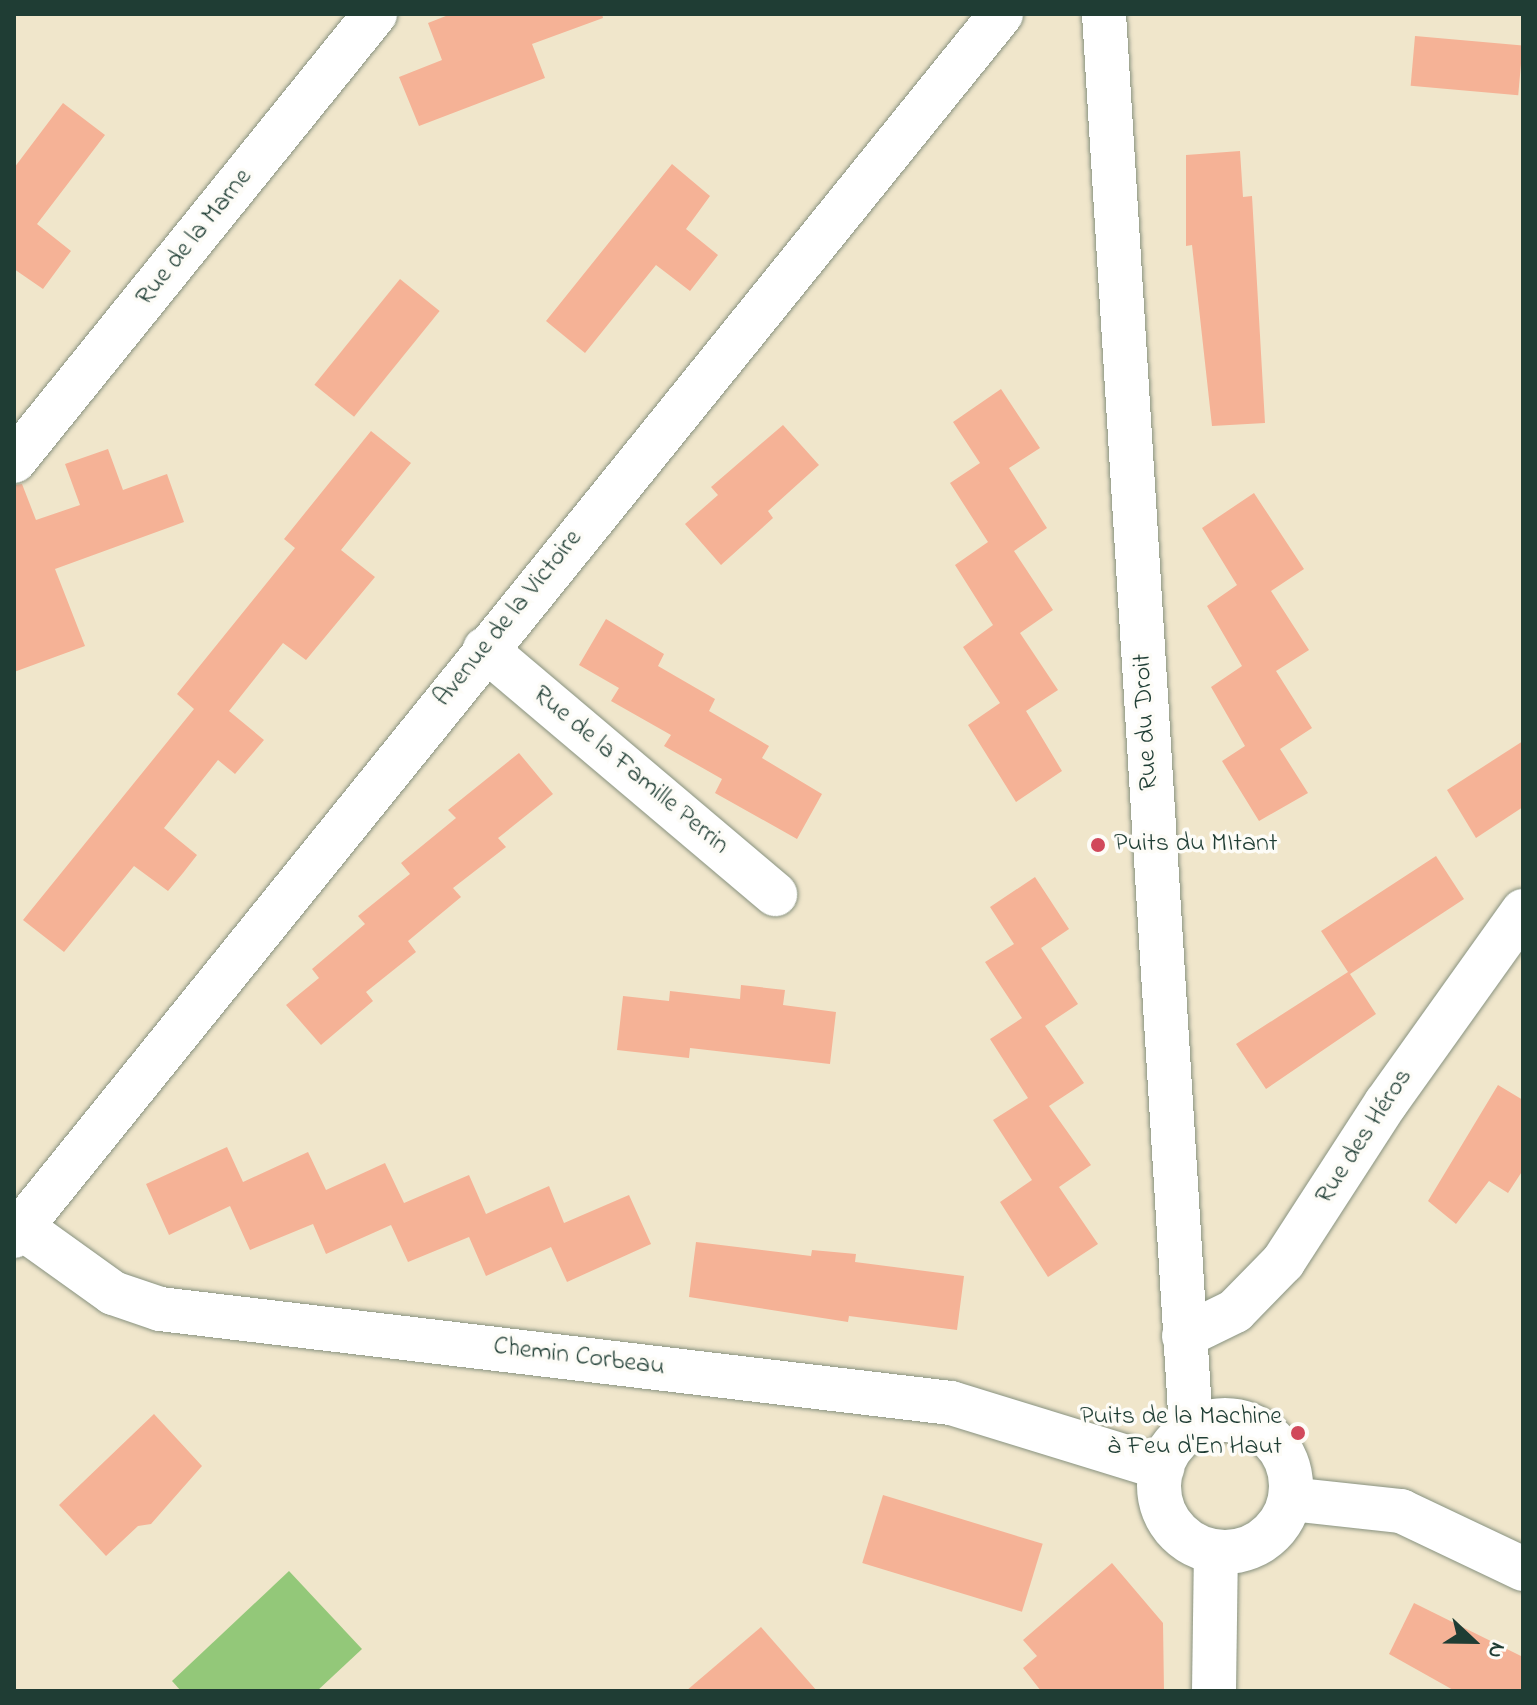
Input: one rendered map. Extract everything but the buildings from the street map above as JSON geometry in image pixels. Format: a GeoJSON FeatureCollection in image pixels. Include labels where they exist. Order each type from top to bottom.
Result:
{"type":"FeatureCollection","features":[{"type":"Feature","properties":{"kind":"street","name":"Rue de la Marne"},"geometry":{"type":"LineString","coordinates":[[14,461],[375,14]]}},
{"type":"Feature","properties":{"kind":"street","name":"Avenue de la Victoire"},"geometry":{"type":"LineString","coordinates":[[16,1228],[1001,14]]}},
{"type":"Feature","properties":{"kind":"street","name":"Rue du Droit"},"geometry":{"type":"LineString","coordinates":[[1104,14],[1191,1429]]}},
{"type":"Feature","properties":{"kind":"street","name":"Rue de la Famille Perrin"},"geometry":{"type":"LineString","coordinates":[[485,649],[775,894]]}},
{"type":"Feature","properties":{"kind":"street","name":"Rue des Héros"},"geometry":{"type":"LineString","coordinates":[[1184,1336],[1235,1311],[1275,1273],[1422,1052],[1523,911]]}},
{"type":"Feature","properties":{"kind":"street","name":"Chemin Corbeau"},"geometry":{"type":"LineString","coordinates":[[16,1228],[113,1293],[160,1309],[951,1403],[1162,1468]]}},
{"type":"Feature","properties":{"kind":"street"},"geometry":{"type":"LineString","coordinates":[[1224,1420],[1258,1428],[1288,1464],[1290,1499],[1268,1537],[1249,1547],[1216,1552],[1195,1545],[1170,1522],[1161,1501],[1162,1468],[1172,1446],[1191,1429],[1224,1420]]}},
{"type":"Feature","properties":{"kind":"street"},"geometry":{"type":"LineString","coordinates":[[1290,1499],[1401,1511],[1523,1569]]}},
{"type":"Feature","properties":{"kind":"street"},"geometry":{"type":"LineString","coordinates":[[1214,1691],[1216,1552]]}},
{"type":"Feature","properties":{"kind":"green space"},"geometry":{"type":"Polygon","coordinates":[[[289,1571],[362,1649],[317,1691],[181,1691],[172,1681],[289,1571]]]}},
{"type":"Feature","properties":{"kind":"place","name":"Puits du MItant"},"geometry":{"type":"Point","coordinates":[1098,845]}},
{"type":"Feature","properties":{"kind":"place","name":"Puits de la Machine à Feu d'En Haut"},"geometry":{"type":"Point","coordinates":[1298,1433]}}]}
